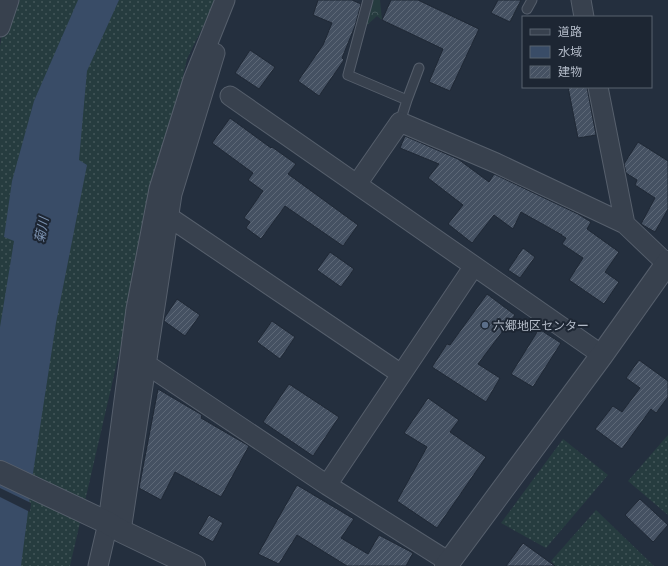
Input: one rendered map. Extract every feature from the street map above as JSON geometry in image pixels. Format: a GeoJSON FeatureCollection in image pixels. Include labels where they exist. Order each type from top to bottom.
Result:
{"type":"FeatureCollection","features":[{"type":"Feature","properties":{"kind":"street"},"geometry":{"type":"LineString","coordinates":[[0,27],[10,0]]}},
{"type":"Feature","properties":{"kind":"street"},"geometry":{"type":"LineString","coordinates":[[110,525],[136,309],[159,190],[192,80],[224,0]]}},
{"type":"Feature","properties":{"kind":"street"},"geometry":{"type":"LineString","coordinates":[[581,0],[584,16]]}},
{"type":"Feature","properties":{"kind":"street"},"geometry":{"type":"LineString","coordinates":[[98,566],[110,525],[146,364],[172,194],[216,49],[217,20]]}},
{"type":"Feature","properties":{"kind":"street"},"geometry":{"type":"LineString","coordinates":[[598,88],[625,224]]}},
{"type":"Feature","properties":{"kind":"street"},"geometry":{"type":"LineString","coordinates":[[230,96],[602,354]]}},
{"type":"Feature","properties":{"kind":"street"},"geometry":{"type":"LineString","coordinates":[[146,364],[448,564],[668,264],[625,224],[496,163],[400,122],[357,184]]}},
{"type":"Feature","properties":{"kind":"street"},"geometry":{"type":"LineString","coordinates":[[169,217],[401,374]]}},
{"type":"Feature","properties":{"kind":"street"},"geometry":{"type":"LineString","coordinates":[[327,485],[474,266]]}},
{"type":"Feature","properties":{"kind":"street"},"geometry":{"type":"LineString","coordinates":[[0,472],[194,566]]}},
{"type":"Feature","properties":{"kind":"lane"},"geometry":{"type":"LineString","coordinates":[[368,0],[348,75],[406,100]]}},
{"type":"Feature","properties":{"kind":"lane"},"geometry":{"type":"LineString","coordinates":[[527,9],[532,0]]}},
{"type":"Feature","properties":{"kind":"lane"},"geometry":{"type":"LineString","coordinates":[[400,122],[406,100],[419,68]]}},
{"type":"Feature","properties":{"kind":"green space"},"geometry":{"type":"Polygon","coordinates":[[[11,0],[216,0],[187,59],[70,566],[0,566],[0,46],[7,7],[11,0]]]}},
{"type":"Feature","properties":{"kind":"green space"},"geometry":{"type":"Polygon","coordinates":[[[362,0],[380,0],[382,20],[377,16],[366,26],[362,0]]]}},
{"type":"Feature","properties":{"kind":"green space"},"geometry":{"type":"Polygon","coordinates":[[[668,435],[668,515],[628,481],[668,435]]]}},
{"type":"Feature","properties":{"kind":"green space"},"geometry":{"type":"Polygon","coordinates":[[[563,439],[608,475],[546,548],[501,523],[563,439]]]}},
{"type":"Feature","properties":{"kind":"green space"},"geometry":{"type":"Polygon","coordinates":[[[596,510],[654,566],[555,566],[551,561],[596,510]]]}},
{"type":"Feature","properties":{"kind":"water","name":"菊川"},"geometry":{"type":"Polygon","coordinates":[[[78,0],[119,0],[87,71],[79,160],[87,165],[56,323],[33,473],[21,566],[0,566],[0,327],[14,241],[4,237],[12,181],[34,101],[78,0]]]}},
{"type":"Feature","properties":{"kind":"pier"},"geometry":{"type":"Polygon","coordinates":[[[0,488],[31,503],[30,512],[0,497],[0,488]]]}},
{"type":"Feature","properties":{"kind":"building"},"geometry":{"type":"Polygon","coordinates":[[[318,0],[352,0],[361,4],[355,26],[342,58],[344,60],[319,96],[298,81],[323,45],[332,23],[313,15],[318,0]]]}},
{"type":"Feature","properties":{"kind":"building"},"geometry":{"type":"Polygon","coordinates":[[[391,0],[418,0],[479,29],[450,91],[429,82],[443,49],[382,20],[391,0]]]}},
{"type":"Feature","properties":{"kind":"building"},"geometry":{"type":"Polygon","coordinates":[[[498,0],[521,0],[510,22],[491,13],[498,0]]]}},
{"type":"Feature","properties":{"kind":"building"},"geometry":{"type":"Polygon","coordinates":[[[250,50],[275,67],[259,89],[235,73],[250,50]]]}},
{"type":"Feature","properties":{"kind":"building"},"geometry":{"type":"Polygon","coordinates":[[[568,88],[587,88],[596,135],[578,138],[568,88]]]}},
{"type":"Feature","properties":{"kind":"building"},"geometry":{"type":"Polygon","coordinates":[[[230,118],[296,164],[288,174],[358,225],[343,246],[285,206],[261,239],[246,228],[250,222],[244,218],[263,191],[248,180],[253,173],[212,143],[230,118]]]}},
{"type":"Feature","properties":{"kind":"building"},"geometry":{"type":"Polygon","coordinates":[[[405,136],[458,159],[489,182],[494,174],[578,214],[591,222],[587,229],[619,252],[605,272],[619,282],[604,304],[569,280],[583,258],[562,244],[566,238],[521,212],[513,229],[494,215],[472,243],[448,224],[463,205],[428,178],[439,164],[400,148],[405,136]]]}},
{"type":"Feature","properties":{"kind":"building"},"geometry":{"type":"Polygon","coordinates":[[[638,142],[668,161],[668,209],[655,232],[641,224],[655,198],[635,185],[637,180],[626,173],[624,164],[638,142]]]}},
{"type":"Feature","properties":{"kind":"building"},"geometry":{"type":"Polygon","coordinates":[[[523,248],[535,257],[520,278],[508,270],[523,248]]]}},
{"type":"Feature","properties":{"kind":"building"},"geometry":{"type":"Polygon","coordinates":[[[330,252],[354,269],[341,287],[317,270],[330,252]]]}},
{"type":"Feature","properties":{"kind":"building"},"geometry":{"type":"Polygon","coordinates":[[[487,294],[515,315],[478,364],[500,378],[486,402],[432,367],[447,344],[450,345],[487,294]]]}},
{"type":"Feature","properties":{"kind":"building"},"geometry":{"type":"Polygon","coordinates":[[[177,299],[200,315],[185,336],[164,321],[177,299]]]}},
{"type":"Feature","properties":{"kind":"building"},"geometry":{"type":"Polygon","coordinates":[[[272,321],[295,337],[280,359],[257,342],[272,321]]]}},
{"type":"Feature","properties":{"kind":"building"},"geometry":{"type":"Polygon","coordinates":[[[539,329],[561,343],[533,387],[511,374],[539,329]]]}},
{"type":"Feature","properties":{"kind":"building"},"geometry":{"type":"Polygon","coordinates":[[[639,360],[668,381],[668,397],[656,413],[651,409],[622,449],[595,429],[613,406],[622,412],[640,388],[626,378],[639,360]]]}},
{"type":"Feature","properties":{"kind":"building"},"geometry":{"type":"Polygon","coordinates":[[[289,384],[339,417],[313,456],[263,422],[289,384]]]}},
{"type":"Feature","properties":{"kind":"building"},"geometry":{"type":"Polygon","coordinates":[[[158,389],[202,415],[201,418],[249,446],[221,497],[175,472],[161,500],[139,488],[158,389]]]}},
{"type":"Feature","properties":{"kind":"building"},"geometry":{"type":"Polygon","coordinates":[[[428,398],[459,420],[450,432],[486,457],[437,528],[397,501],[427,447],[404,433],[428,398]]]}},
{"type":"Feature","properties":{"kind":"building"},"geometry":{"type":"Polygon","coordinates":[[[297,485],[354,519],[341,538],[368,554],[379,535],[413,553],[406,566],[347,566],[297,535],[279,564],[258,554],[297,485]]]}},
{"type":"Feature","properties":{"kind":"building"},"geometry":{"type":"Polygon","coordinates":[[[640,499],[668,525],[653,542],[625,515],[640,499]]]}},
{"type":"Feature","properties":{"kind":"building"},"geometry":{"type":"Polygon","coordinates":[[[209,515],[223,523],[213,542],[198,534],[209,515]]]}},
{"type":"Feature","properties":{"kind":"building"},"geometry":{"type":"Polygon","coordinates":[[[523,543],[555,566],[506,566],[523,543]]]}},
{"type":"Feature","properties":{"kind":"place","name":"六郷地区センター"},"geometry":{"type":"Point","coordinates":[485,325]}}]}
